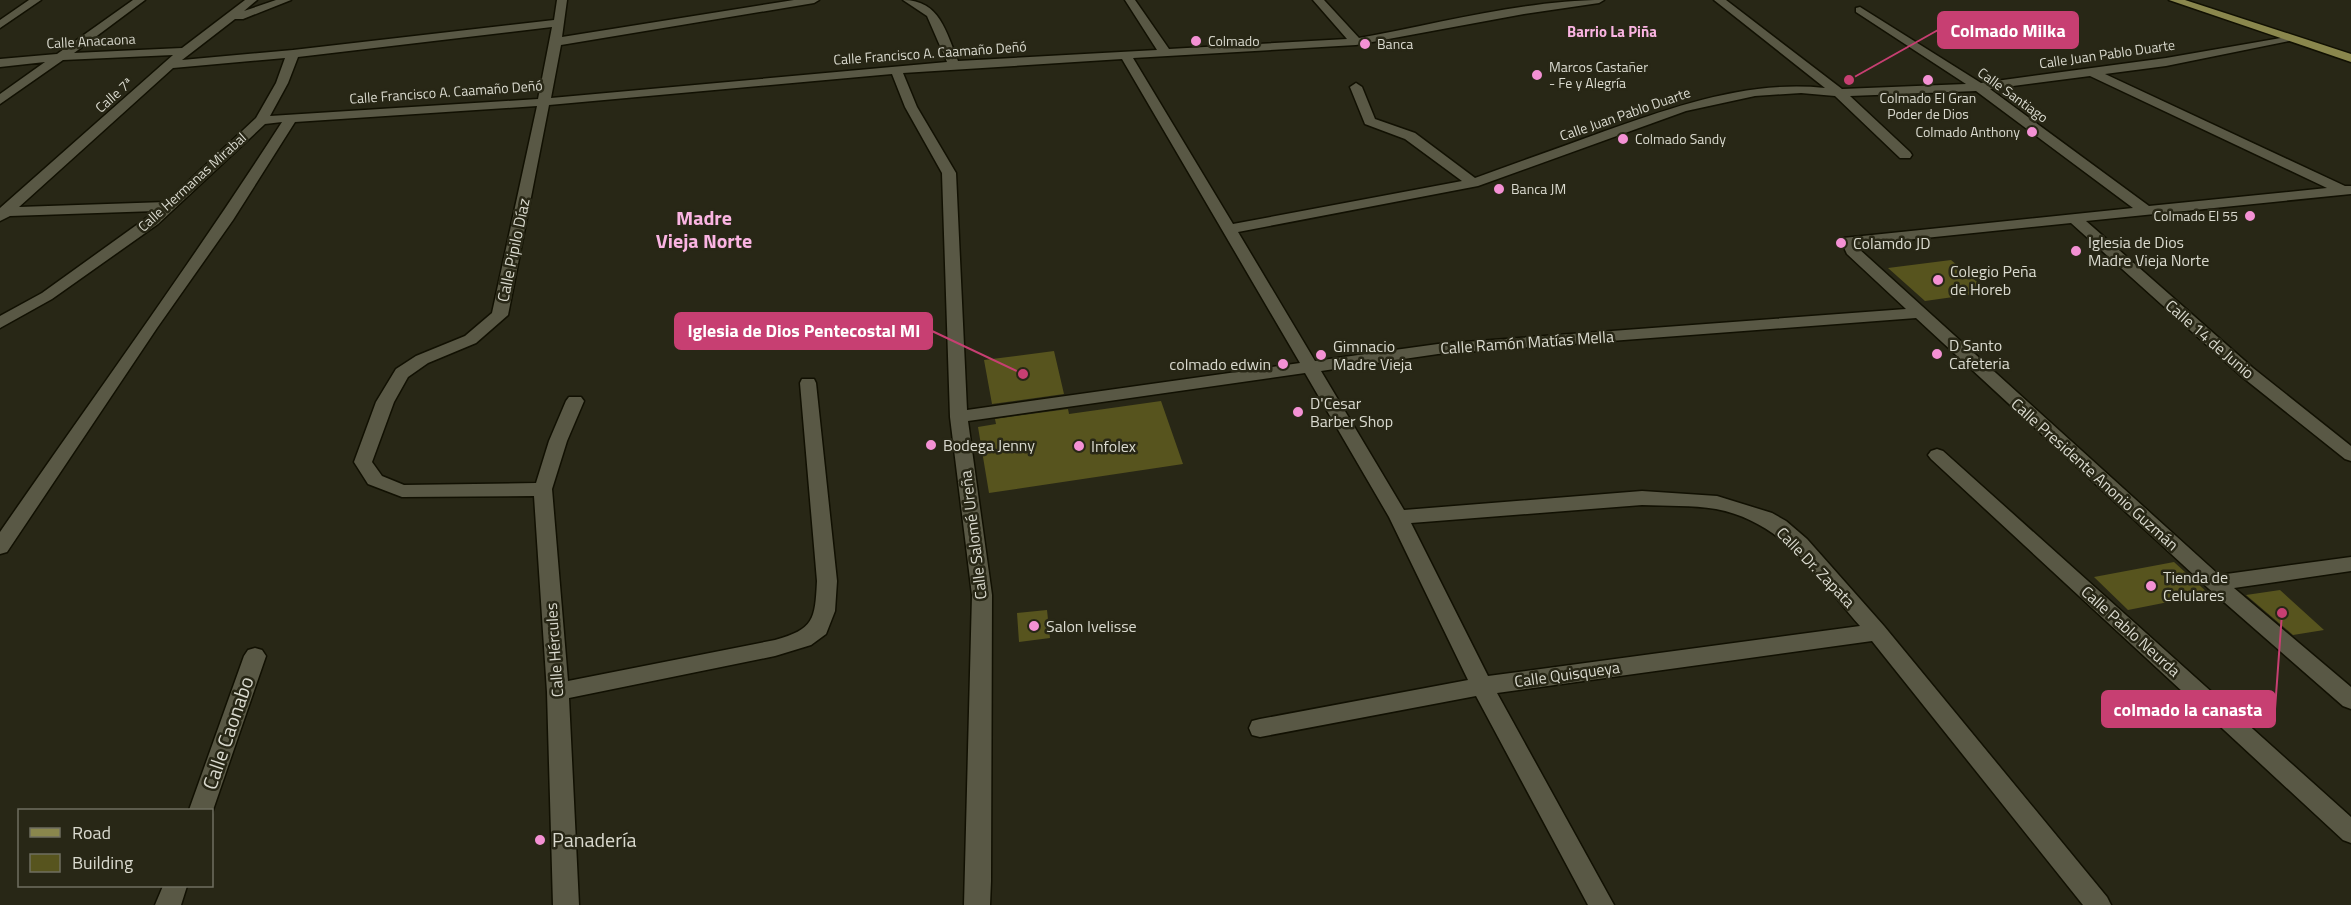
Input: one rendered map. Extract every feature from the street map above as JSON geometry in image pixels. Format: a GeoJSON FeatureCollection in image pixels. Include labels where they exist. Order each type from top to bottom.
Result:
{"type":"FeatureCollection","features":[{"type":"Feature","properties":{"kind":"main road"},"geometry":{"type":"LineString","coordinates":[[2174,0],[2351,58]]}},
{"type":"Feature","properties":{"kind":"street"},"geometry":{"type":"LineString","coordinates":[[0,25],[36,0]]}},
{"type":"Feature","properties":{"kind":"street"},"geometry":{"type":"LineString","coordinates":[[0,100],[140,0]]}},
{"type":"Feature","properties":{"kind":"street","name":"Calle 7ª"},"geometry":{"type":"LineString","coordinates":[[2,214],[185,51],[252,0]]}},
{"type":"Feature","properties":{"kind":"street"},"geometry":{"type":"LineString","coordinates":[[226,21],[286,0]]}},
{"type":"Feature","properties":{"kind":"street","name":"Calle Pipilo Díaz"},"geometry":{"type":"LineString","coordinates":[[543,489],[402,491],[375,480],[363,462],[392,386],[401,373],[421,359],[461,344],[482,333],[500,315],[556,42],[562,0]]}},
{"type":"Feature","properties":{"kind":"street"},"geometry":{"type":"LineString","coordinates":[[556,42],[814,0]]}},
{"type":"Feature","properties":{"kind":"street"},"geometry":{"type":"LineString","coordinates":[[908,0],[932,14],[954,65]]}},
{"type":"Feature","properties":{"kind":"street"},"geometry":{"type":"LineString","coordinates":[[1130,0],[1166,54]]}},
{"type":"Feature","properties":{"kind":"street"},"geometry":{"type":"LineString","coordinates":[[1318,0],[1356,42]]}},
{"type":"Feature","properties":{"kind":"street","name":"Calle Francisco A. Caamaño Deñó"},"geometry":{"type":"LineString","coordinates":[[261,120],[544,102],[954,65],[1356,42],[1524,11],[1599,0]]}},
{"type":"Feature","properties":{"kind":"street"},"geometry":{"type":"LineString","coordinates":[[1719,0],[1839,93],[1905,155]]}},
{"type":"Feature","properties":{"kind":"street","name":"Calle Santiago"},"geometry":{"type":"LineString","coordinates":[[1860,10],[1979,87],[2145,210]]}},
{"type":"Feature","properties":{"kind":"street"},"geometry":{"type":"LineString","coordinates":[[169,65],[293,54],[558,23]]}},
{"type":"Feature","properties":{"kind":"street","name":"Calle Juan Pablo Duarte"},"geometry":{"type":"LineString","coordinates":[[1227,230],[1473,183],[1682,108],[1755,92],[1801,89],[1839,93],[1979,87],[2166,62],[2289,38]]}},
{"type":"Feature","properties":{"kind":"street","name":"Calle Anacaona"},"geometry":{"type":"LineString","coordinates":[[0,63],[60,57],[185,51]]}},
{"type":"Feature","properties":{"kind":"street","name":"Calle Hermanas Mirabal"},"geometry":{"type":"LineString","coordinates":[[0,323],[47,296],[153,221],[170,206],[261,120],[282,83],[293,54]]}},
{"type":"Feature","properties":{"kind":"street"},"geometry":{"type":"LineString","coordinates":[[1126,56],[1399,517],[1482,686],[1601,905]]}},
{"type":"Feature","properties":{"kind":"street","name":"Calle Salomé Ureña"},"geometry":{"type":"LineString","coordinates":[[896,70],[911,107],[949,173],[959,417],[982,595],[979,880],[976,905]]}},
{"type":"Feature","properties":{"kind":"street"},"geometry":{"type":"LineString","coordinates":[[2092,72],[2347,190]]}},
{"type":"Feature","properties":{"kind":"street"},"geometry":{"type":"LineString","coordinates":[[1356,87],[1370,122],[1410,136],[1473,183]]}},
{"type":"Feature","properties":{"kind":"street"},"geometry":{"type":"LineString","coordinates":[[1645,105],[1663,115]]}},
{"type":"Feature","properties":{"kind":"street"},"geometry":{"type":"LineString","coordinates":[[0,547],[150,326],[226,220],[292,117]]}},
{"type":"Feature","properties":{"kind":"street"},"geometry":{"type":"LineString","coordinates":[[2073,217],[2347,190]]}},
{"type":"Feature","properties":{"kind":"street"},"geometry":{"type":"LineString","coordinates":[[2,214],[170,206]]}},
{"type":"Feature","properties":{"kind":"street","name":"Calle Presidente Anonio Guzmán"},"geometry":{"type":"LineString","coordinates":[[2073,217],[1848,241],[1851,250],[1919,313],[2215,583],[2351,700]]}},
{"type":"Feature","properties":{"kind":"street","name":"Calle 14 de Junio"},"geometry":{"type":"LineString","coordinates":[[2073,217],[2247,372],[2351,455]]}},
{"type":"Feature","properties":{"kind":"street","name":"Calle Ramón Matías Mella"},"geometry":{"type":"LineString","coordinates":[[959,417],[1438,349],[1919,313]]}},
{"type":"Feature","properties":{"kind":"street"},"geometry":{"type":"LineString","coordinates":[[558,692],[775,648],[799,642],[819,629],[824,621],[827,581],[808,383]]}},
{"type":"Feature","properties":{"kind":"street","name":"Calle Hércules"},"geometry":{"type":"LineString","coordinates":[[566,905],[558,692],[543,489],[558,441],[575,401]]}},
{"type":"Feature","properties":{"kind":"street","name":"Calle Pablo Neurda"},"geometry":{"type":"LineString","coordinates":[[1937,455],[2351,832]]}},
{"type":"Feature","properties":{"kind":"street","name":"Calle Dr. Zapata"},"geometry":{"type":"LineString","coordinates":[[1399,517],[1642,498],[1682,499],[1735,507],[1765,518],[1779,526],[1800,544],[1877,632],[2098,905]]}},
{"type":"Feature","properties":{"kind":"street"},"geometry":{"type":"LineString","coordinates":[[2215,583],[2351,564]]}},
{"type":"Feature","properties":{"kind":"street","name":"Calle Quisqueya"},"geometry":{"type":"LineString","coordinates":[[1260,728],[1482,686],[1877,632]]}},
{"type":"Feature","properties":{"kind":"street","name":"Calle Caonabo"},"geometry":{"type":"LineString","coordinates":[[201,809],[255,656]]}},
{"type":"Feature","properties":{"kind":"street"},"geometry":{"type":"LineString","coordinates":[[168,905],[174,887]]}},
{"type":"Feature","properties":{"kind":"building","name":"Colegio Peña de Horeb"},"geometry":{"type":"Polygon","coordinates":[[[1951,260],[1989,292],[1925,301],[1888,268],[1951,260]]]}},
{"type":"Feature","properties":{"kind":"building"},"geometry":{"type":"Polygon","coordinates":[[[1054,351],[1064,394],[992,404],[984,360],[1054,351]]]}},
{"type":"Feature","properties":{"kind":"building","name":"Infolex"},"geometry":{"type":"Polygon","coordinates":[[[1161,401],[1183,464],[989,493],[978,427],[996,424],[995,419],[1068,409],[1069,414],[1161,401]]]}},
{"type":"Feature","properties":{"kind":"building","name":"Tienda de Celulares"},"geometry":{"type":"Polygon","coordinates":[[[2174,562],[2209,594],[2128,610],[2094,577],[2174,562]]]}},
{"type":"Feature","properties":{"kind":"building"},"geometry":{"type":"Polygon","coordinates":[[[2280,590],[2324,630],[2293,635],[2246,595],[2280,590]]]}},
{"type":"Feature","properties":{"kind":"building","name":"Salon Ivelisse"},"geometry":{"type":"Polygon","coordinates":[[[1047,610],[1050,638],[1019,642],[1017,613],[1047,610]]]}},
{"type":"Feature","properties":{"kind":"place","name":"Colmado"},"geometry":{"type":"Point","coordinates":[1196,41]}},
{"type":"Feature","properties":{"kind":"place","name":"Banca"},"geometry":{"type":"Point","coordinates":[1365,44]}},
{"type":"Feature","properties":{"kind":"place","name":"Marcos Castañer - Fe y Alegría"},"geometry":{"type":"Point","coordinates":[1537,75]}},
{"type":"Feature","properties":{"kind":"place","name":"Colmado Milka"},"geometry":{"type":"Point","coordinates":[1849,80]}},
{"type":"Feature","properties":{"kind":"place","name":"Colmado El Gran Poder de Dios"},"geometry":{"type":"Point","coordinates":[1928,80]}},
{"type":"Feature","properties":{"kind":"place","name":"Colmado Anthony"},"geometry":{"type":"Point","coordinates":[2032,132]}},
{"type":"Feature","properties":{"kind":"place","name":"Colmado Sandy"},"geometry":{"type":"Point","coordinates":[1623,139]}},
{"type":"Feature","properties":{"kind":"place","name":"Banca JM"},"geometry":{"type":"Point","coordinates":[1499,189]}},
{"type":"Feature","properties":{"kind":"place","name":"Colmado El 55"},"geometry":{"type":"Point","coordinates":[2250,216]}},
{"type":"Feature","properties":{"kind":"place","name":"Colamdo JD"},"geometry":{"type":"Point","coordinates":[1841,243]}},
{"type":"Feature","properties":{"kind":"place","name":"Iglesia de Dios Madre Vieja Norte"},"geometry":{"type":"Point","coordinates":[2076,251]}},
{"type":"Feature","properties":{"kind":"place","name":"Colegio Peña de Horeb"},"geometry":{"type":"Point","coordinates":[1938,280]}},
{"type":"Feature","properties":{"kind":"place","name":"D Santo Cafeteria"},"geometry":{"type":"Point","coordinates":[1937,354]}},
{"type":"Feature","properties":{"kind":"place","name":"Gimnacio Madre Vieja"},"geometry":{"type":"Point","coordinates":[1321,355]}},
{"type":"Feature","properties":{"kind":"place","name":"colmado edwin"},"geometry":{"type":"Point","coordinates":[1283,364]}},
{"type":"Feature","properties":{"kind":"place","name":"Iglesia de Dios Pentecostal MI"},"geometry":{"type":"Point","coordinates":[1023,374]}},
{"type":"Feature","properties":{"kind":"place","name":"D'Cesar Barber Shop"},"geometry":{"type":"Point","coordinates":[1298,412]}},
{"type":"Feature","properties":{"kind":"place","name":"Bodega Jenny"},"geometry":{"type":"Point","coordinates":[931,445]}},
{"type":"Feature","properties":{"kind":"place","name":"Infolex"},"geometry":{"type":"Point","coordinates":[1079,446]}},
{"type":"Feature","properties":{"kind":"place","name":"Tienda de Celulares"},"geometry":{"type":"Point","coordinates":[2151,586]}},
{"type":"Feature","properties":{"kind":"place","name":"colmado la canasta"},"geometry":{"type":"Point","coordinates":[2282,613]}},
{"type":"Feature","properties":{"kind":"place","name":"Salon Ivelisse"},"geometry":{"type":"Point","coordinates":[1034,626]}},
{"type":"Feature","properties":{"kind":"place","name":"Panadería"},"geometry":{"type":"Point","coordinates":[540,840]}},
{"type":"Feature","properties":{"kind":"district","name":"Barrio La Piña"},"geometry":{"type":"Point","coordinates":[1612,32]}},
{"type":"Feature","properties":{"kind":"district","name":"Madre Vieja Norte"},"geometry":{"type":"Point","coordinates":[704,230]}}]}
